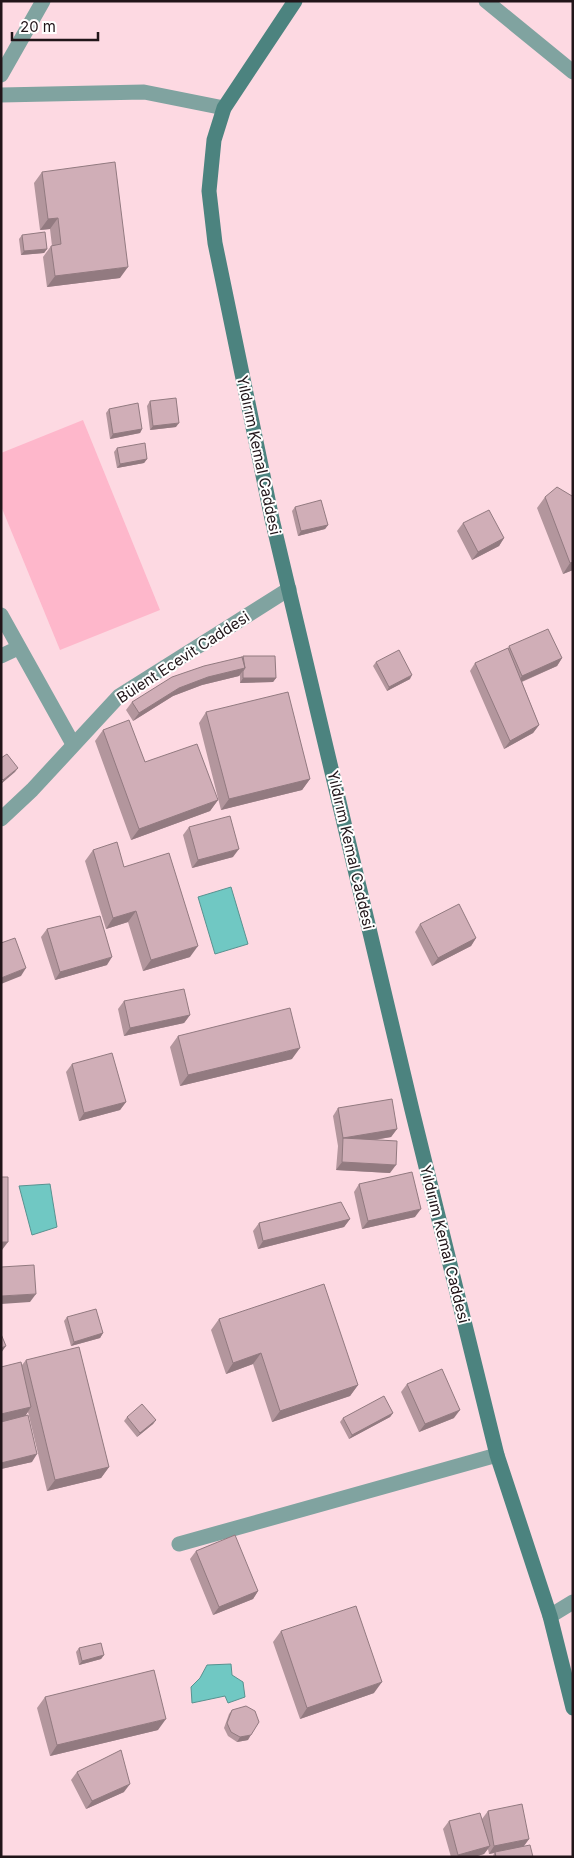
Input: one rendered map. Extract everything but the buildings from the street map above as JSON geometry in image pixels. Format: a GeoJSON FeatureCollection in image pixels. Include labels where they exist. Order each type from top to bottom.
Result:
{"type":"FeatureCollection","features":[{"type":"Feature","properties":{"kind":"street"},"geometry":{"type":"LineString","coordinates":[[1,76],[43,1]]}},
{"type":"Feature","properties":{"kind":"street","name":"Yıldırım Kemal Caddesi"},"geometry":{"type":"LineString","coordinates":[[295,1],[224,108],[214,140],[209,191],[215,243],[272,519],[412,1110],[497,1455],[550,1616],[573,1708]]}},
{"type":"Feature","properties":{"kind":"street"},"geometry":{"type":"LineString","coordinates":[[486,1],[573,72]]}},
{"type":"Feature","properties":{"kind":"street"},"geometry":{"type":"LineString","coordinates":[[1,95],[144,92],[224,108]]}},
{"type":"Feature","properties":{"kind":"street","name":"Bülent Ecevit Caddesi"},"geometry":{"type":"LineString","coordinates":[[1,820],[32,790],[119,696],[289,589]]}},
{"type":"Feature","properties":{"kind":"street"},"geometry":{"type":"LineString","coordinates":[[1,615],[73,744]]}},
{"type":"Feature","properties":{"kind":"street"},"geometry":{"type":"LineString","coordinates":[[1,656],[18,648]]}},
{"type":"Feature","properties":{"kind":"street"},"geometry":{"type":"LineString","coordinates":[[179,1544],[497,1455]]}},
{"type":"Feature","properties":{"kind":"street"},"geometry":{"type":"LineString","coordinates":[[550,1616],[573,1602]]}},
{"type":"Feature","properties":{"kind":"shaded area"},"geometry":{"type":"Polygon","coordinates":[[[83,420],[160,610],[60,650],[1,506],[1,453],[83,420]]]}},
{"type":"Feature","properties":{"kind":"water"},"geometry":{"type":"Polygon","coordinates":[[[231,887],[248,944],[215,954],[198,897],[231,887]]]}},
{"type":"Feature","properties":{"kind":"water"},"geometry":{"type":"Polygon","coordinates":[[[50,1184],[57,1227],[32,1235],[19,1186],[50,1184]]]}},
{"type":"Feature","properties":{"kind":"water"},"geometry":{"type":"Polygon","coordinates":[[[231,1664],[232,1675],[243,1682],[245,1697],[228,1703],[225,1696],[192,1703],[191,1687],[200,1678],[207,1665],[231,1664]]]}}]}
